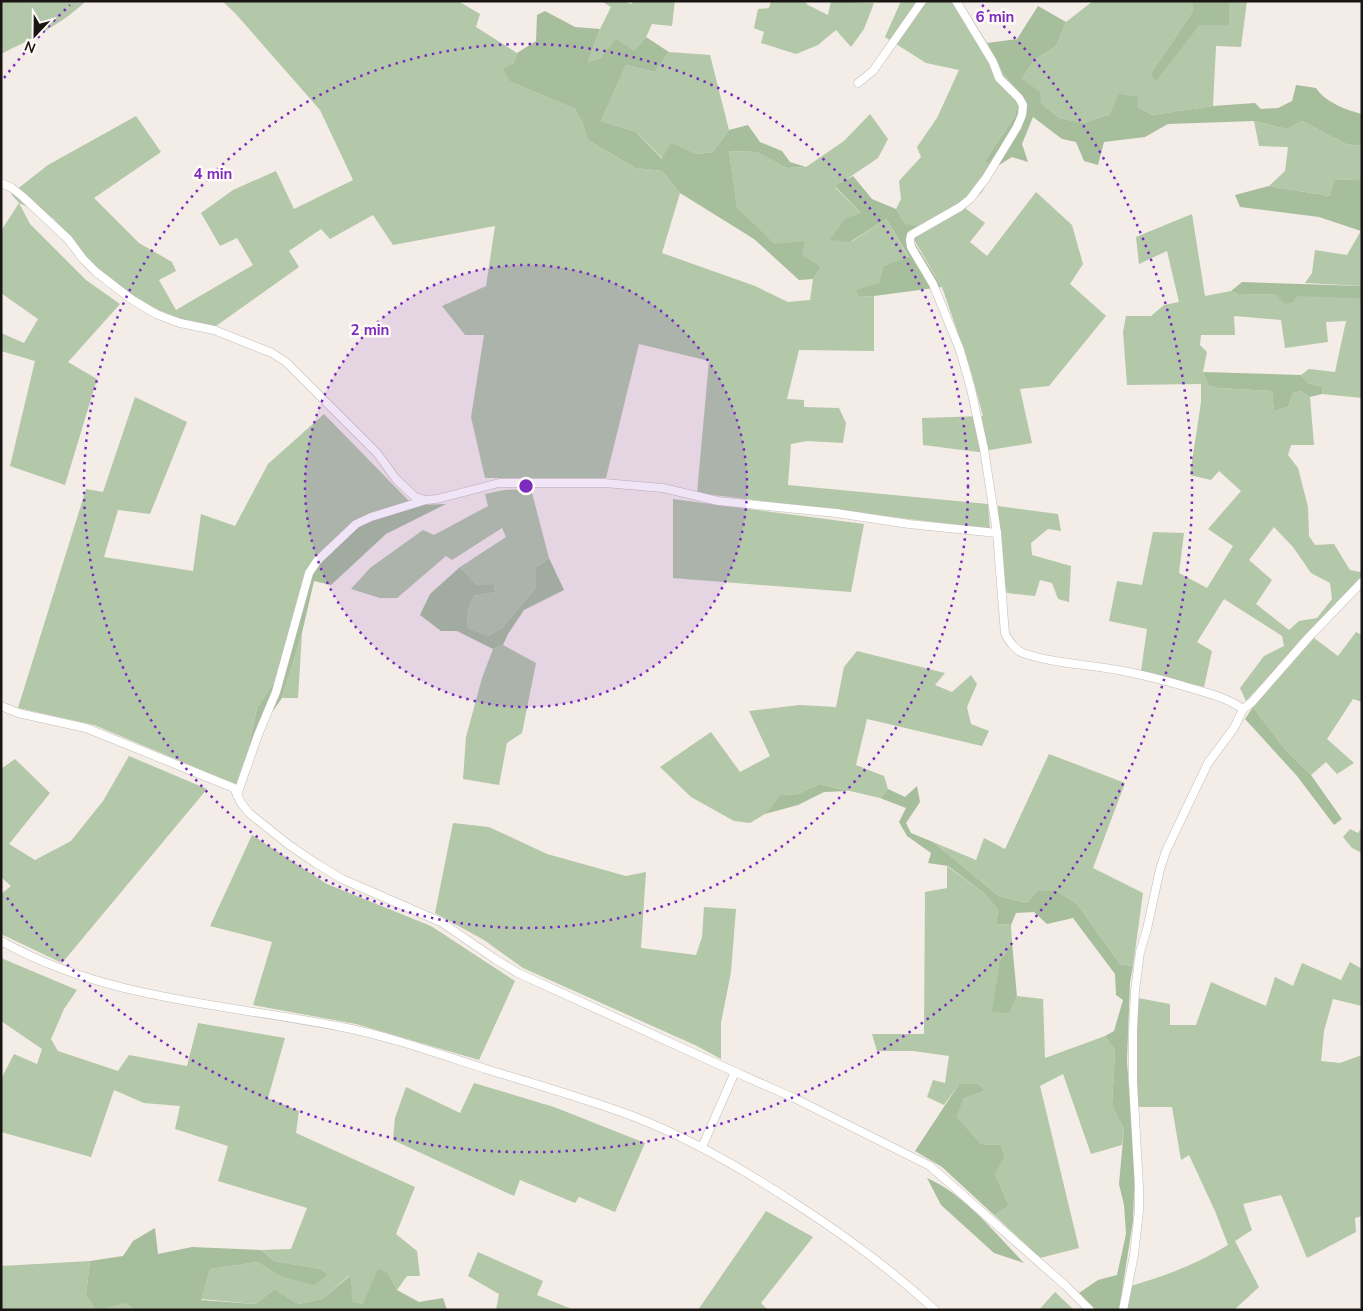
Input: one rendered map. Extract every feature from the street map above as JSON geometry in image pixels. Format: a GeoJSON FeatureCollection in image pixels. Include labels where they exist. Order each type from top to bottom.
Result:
{"type":"FeatureCollection","features":[{"type":"Feature","properties":{"kind":"street"},"geometry":{"type":"LineString","coordinates":[[858,83],[872,71],[922,1]]}},
{"type":"Feature","properties":{"kind":"street"},"geometry":{"type":"LineString","coordinates":[[956,1],[993,62],[999,78],[1019,98],[1023,105],[1022,115],[1017,127],[986,178],[970,199],[960,207],[911,235],[910,240],[911,247],[932,284],[962,358],[971,389],[984,449],[997,533],[1005,634],[1011,644],[1021,652],[1079,665],[1106,668],[1166,680],[1219,696],[1232,701],[1243,709]]}},
{"type":"Feature","properties":{"kind":"street"},"geometry":{"type":"LineString","coordinates":[[1,183],[12,188],[22,196],[68,239],[83,259],[96,272],[131,300],[156,314],[180,323],[214,330],[260,348],[286,362],[377,453],[396,479],[415,497],[426,500]]}},
{"type":"Feature","properties":{"kind":"street"},"geometry":{"type":"LineString","coordinates":[[237,795],[258,735],[276,692],[309,573],[316,561],[356,524],[371,517],[426,500],[437,499],[499,483],[604,482],[663,488],[718,501],[836,513],[909,524],[997,533]]}},
{"type":"Feature","properties":{"kind":"street"},"geometry":{"type":"LineString","coordinates":[[1123,1310],[1134,1255],[1139,1210],[1132,1083],[1133,1006],[1140,952],[1160,868],[1200,777],[1241,717],[1243,709],[1252,702],[1308,638],[1362,582]]}},
{"type":"Feature","properties":{"kind":"street"},"geometry":{"type":"LineString","coordinates":[[1,706],[18,713],[86,728],[234,788],[241,803],[249,813],[288,845],[342,879],[440,922],[518,973],[839,1119],[930,1166],[1066,1286],[1090,1310]]}},
{"type":"Feature","properties":{"kind":"street"},"geometry":{"type":"LineString","coordinates":[[1,941],[43,961],[120,988],[163,998],[338,1026],[402,1042],[636,1118],[702,1147],[748,1173],[857,1245],[904,1281],[935,1310]]}},
{"type":"Feature","properties":{"kind":"street"},"geometry":{"type":"LineString","coordinates":[[702,1147],[735,1072]]}},
{"type":"Feature","properties":{"kind":"green space"},"geometry":{"type":"Polygon","coordinates":[[[1,1],[86,1],[56,24],[1,54],[1,1]]]}},
{"type":"Feature","properties":{"kind":"green space"},"geometry":{"type":"Polygon","coordinates":[[[222,1],[458,1],[480,14],[476,27],[517,53],[513,64],[511,82],[575,109],[588,140],[635,168],[662,171],[680,193],[662,253],[755,286],[788,302],[810,300],[813,279],[821,267],[775,244],[737,209],[729,151],[756,152],[787,168],[806,167],[844,141],[870,114],[888,139],[878,158],[835,187],[861,213],[851,242],[886,219],[909,258],[883,266],[879,283],[859,297],[874,296],[874,351],[799,350],[787,399],[804,400],[804,407],[839,408],[846,423],[843,443],[807,441],[791,444],[788,485],[988,504],[990,529],[697,493],[709,361],[639,344],[606,478],[485,478],[471,417],[484,335],[465,335],[442,306],[486,286],[495,226],[393,245],[373,215],[330,239],[321,229],[289,251],[299,267],[216,326],[185,322],[139,301],[116,286],[85,257],[54,219],[19,203],[11,194],[48,165],[136,116],[161,152],[94,198],[139,243],[172,262],[176,271],[159,280],[176,310],[253,265],[237,238],[220,246],[201,213],[233,190],[276,171],[294,209],[353,180],[320,110],[235,13],[222,1]]]}},
{"type":"Feature","properties":{"kind":"green space"},"geometry":{"type":"Polygon","coordinates":[[[601,1],[624,1],[631,4],[634,1],[675,1],[672,26],[652,24],[646,37],[634,51],[602,57],[588,62],[600,29],[611,7],[601,1]]]}},
{"type":"Feature","properties":{"kind":"green space"},"geometry":{"type":"Polygon","coordinates":[[[771,1],[804,1],[828,15],[831,1],[874,3],[864,29],[851,47],[836,30],[818,45],[796,54],[761,43],[764,32],[754,28],[758,9],[769,8],[771,1]]]}},
{"type":"Feature","properties":{"kind":"green space"},"geometry":{"type":"Polygon","coordinates":[[[901,1],[961,1],[1004,75],[1020,93],[1015,116],[984,162],[996,167],[982,192],[965,208],[985,223],[970,242],[987,256],[1036,192],[1072,225],[1083,264],[1070,284],[1106,316],[1049,386],[1020,389],[1032,443],[978,452],[923,445],[922,418],[983,416],[970,368],[942,287],[896,209],[901,199],[899,181],[921,157],[917,147],[937,118],[959,70],[926,63],[885,37],[901,1]]]}},
{"type":"Feature","properties":{"kind":"green space"},"geometry":{"type":"Polygon","coordinates":[[[1093,1],[1193,1],[1193,11],[1150,75],[1156,80],[1200,25],[1228,25],[1228,1],[1247,1],[1241,47],[1216,46],[1213,106],[1152,115],[1137,107],[1084,123],[1059,118],[1041,103],[1022,79],[1034,60],[1056,46],[1066,22],[1093,1]]]}},
{"type":"Feature","properties":{"kind":"green space"},"geometry":{"type":"Polygon","coordinates":[[[1193,1],[1229,1],[1229,25],[1200,25],[1156,81],[1150,75],[1193,11],[1193,1]]]}},
{"type":"Feature","properties":{"kind":"green space"},"geometry":{"type":"Polygon","coordinates":[[[1038,6],[1066,22],[1056,46],[1034,60],[1022,79],[1040,92],[1041,103],[1059,118],[1084,123],[1110,114],[1119,94],[1138,97],[1137,107],[1152,115],[1213,106],[1255,103],[1261,109],[1278,108],[1292,101],[1296,85],[1316,88],[1330,101],[1343,108],[1362,114],[1362,146],[1346,144],[1302,121],[1287,129],[1254,121],[1168,124],[1145,137],[1104,142],[1098,165],[1084,161],[1076,142],[1062,139],[1033,117],[1022,144],[1028,162],[1012,157],[996,167],[984,162],[1015,116],[1020,93],[1004,75],[987,43],[1017,39],[1038,6]]]}},
{"type":"Feature","properties":{"kind":"green space"},"geometry":{"type":"Polygon","coordinates":[[[545,11],[575,27],[600,29],[588,62],[602,57],[616,39],[634,51],[646,37],[669,52],[655,72],[626,65],[601,121],[636,132],[662,159],[671,142],[697,154],[713,152],[729,130],[748,125],[760,142],[782,151],[790,162],[806,167],[787,168],[756,152],[729,151],[737,208],[775,244],[805,241],[802,255],[821,267],[813,279],[799,280],[754,239],[680,193],[662,171],[635,168],[588,140],[575,109],[511,82],[503,69],[513,64],[517,53],[536,41],[537,15],[545,11]]]}},
{"type":"Feature","properties":{"kind":"green space"},"geometry":{"type":"Polygon","coordinates":[[[669,52],[710,55],[729,130],[713,152],[697,154],[671,142],[663,159],[636,132],[601,121],[626,65],[655,72],[669,52]]]}},
{"type":"Feature","properties":{"kind":"green space"},"geometry":{"type":"Polygon","coordinates":[[[1254,121],[1287,129],[1302,121],[1346,144],[1362,146],[1362,179],[1336,180],[1330,196],[1269,186],[1285,171],[1288,147],[1259,146],[1254,121]]]}},
{"type":"Feature","properties":{"kind":"green space"},"geometry":{"type":"Polygon","coordinates":[[[853,176],[872,199],[896,209],[905,224],[921,227],[914,242],[942,287],[859,297],[856,290],[879,283],[883,266],[909,257],[886,219],[850,242],[830,240],[845,219],[861,213],[835,186],[853,176]]]}},
{"type":"Feature","properties":{"kind":"green space"},"geometry":{"type":"Polygon","coordinates":[[[1362,179],[1361,231],[1319,217],[1240,207],[1235,195],[1269,186],[1330,196],[1335,180],[1362,179]]]}},
{"type":"Feature","properties":{"kind":"green space"},"geometry":{"type":"Polygon","coordinates":[[[19,203],[30,224],[86,280],[120,304],[68,362],[97,379],[65,485],[10,466],[35,361],[1,351],[1,333],[24,343],[38,319],[1,293],[1,231],[19,203]]]}},
{"type":"Feature","properties":{"kind":"green space"},"geometry":{"type":"Polygon","coordinates":[[[1192,214],[1205,296],[1231,291],[1239,295],[1276,294],[1362,299],[1362,398],[1322,394],[1323,387],[1308,383],[1301,375],[1309,369],[1335,372],[1346,321],[1326,322],[1328,342],[1285,348],[1281,320],[1234,316],[1235,335],[1201,335],[1200,345],[1207,352],[1203,372],[1209,386],[1272,391],[1274,411],[1288,407],[1293,393],[1301,391],[1310,397],[1314,445],[1291,445],[1288,455],[1298,468],[1308,507],[1309,536],[1315,545],[1334,544],[1350,570],[1360,572],[1362,569],[1362,576],[1246,701],[1240,688],[1264,656],[1284,646],[1282,636],[1224,599],[1197,642],[1212,651],[1204,687],[1141,671],[1147,629],[1109,621],[1117,581],[1142,585],[1153,532],[1184,533],[1179,573],[1207,588],[1233,546],[1208,529],[1241,491],[1219,471],[1211,480],[1190,475],[1201,402],[1201,384],[1127,385],[1123,332],[1126,316],[1151,316],[1164,305],[1179,302],[1167,251],[1139,264],[1136,237],[1192,214]],[[1274,527],[1249,560],[1272,580],[1256,604],[1289,630],[1299,621],[1317,618],[1332,599],[1330,583],[1311,573],[1293,547],[1274,527]]]}},
{"type":"Feature","properties":{"kind":"green space"},"geometry":{"type":"Polygon","coordinates":[[[1362,229],[1362,286],[1305,283],[1312,273],[1315,250],[1347,255],[1362,229]]]}},
{"type":"Feature","properties":{"kind":"green space"},"geometry":{"type":"Polygon","coordinates":[[[1242,282],[1362,286],[1362,299],[1297,296],[1293,302],[1285,304],[1276,294],[1239,295],[1231,291],[1242,282]]]}},
{"type":"Feature","properties":{"kind":"green space"},"geometry":{"type":"Polygon","coordinates":[[[1203,372],[1301,375],[1308,383],[1323,387],[1322,394],[1310,397],[1301,391],[1293,393],[1288,407],[1274,411],[1272,391],[1209,386],[1203,372]]]}},
{"type":"Feature","properties":{"kind":"green space"},"geometry":{"type":"Polygon","coordinates":[[[135,397],[187,422],[150,514],[118,510],[104,557],[193,571],[201,514],[235,526],[268,464],[324,414],[409,501],[364,520],[305,572],[274,682],[257,708],[240,786],[94,725],[18,708],[86,489],[103,492],[135,397]]]}},
{"type":"Feature","properties":{"kind":"green space"},"geometry":{"type":"Polygon","coordinates":[[[531,489],[549,558],[536,567],[536,588],[502,628],[488,638],[468,628],[467,613],[474,596],[495,592],[494,585],[477,585],[460,567],[506,537],[502,528],[452,560],[446,556],[397,598],[380,598],[351,589],[370,568],[423,530],[434,535],[488,506],[485,494],[504,490],[531,489]]]}},
{"type":"Feature","properties":{"kind":"green space"},"geometry":{"type":"Polygon","coordinates":[[[673,499],[864,524],[851,592],[673,578],[673,499]]]}},
{"type":"Feature","properties":{"kind":"green space"},"geometry":{"type":"Polygon","coordinates":[[[409,501],[421,505],[446,504],[386,534],[331,585],[314,581],[302,633],[282,698],[263,725],[240,786],[257,708],[274,682],[305,572],[337,540],[364,520],[409,501]]]}},
{"type":"Feature","properties":{"kind":"green space"},"geometry":{"type":"Polygon","coordinates":[[[998,506],[1058,514],[1061,531],[1048,529],[1031,543],[1032,555],[1071,566],[1069,602],[1058,599],[1052,583],[1040,580],[1035,596],[1007,593],[1001,561],[998,506]]]}},
{"type":"Feature","properties":{"kind":"green space"},"geometry":{"type":"Polygon","coordinates":[[[549,558],[564,590],[524,610],[503,645],[493,649],[457,631],[441,631],[420,615],[430,594],[460,567],[477,585],[494,585],[495,592],[474,596],[467,613],[468,628],[488,637],[502,628],[536,588],[536,567],[549,558]]]}},
{"type":"Feature","properties":{"kind":"green space"},"geometry":{"type":"Polygon","coordinates":[[[1356,632],[1362,635],[1362,702],[1353,699],[1327,739],[1354,763],[1337,774],[1326,762],[1311,775],[1284,748],[1253,707],[1314,638],[1338,656],[1356,632]]]}},
{"type":"Feature","properties":{"kind":"green space"},"geometry":{"type":"Polygon","coordinates":[[[302,633],[298,698],[282,698],[302,633]]]}},
{"type":"Feature","properties":{"kind":"green space"},"geometry":{"type":"Polygon","coordinates":[[[503,645],[536,663],[522,733],[507,743],[499,785],[463,779],[466,737],[482,678],[493,649],[503,645]]]}},
{"type":"Feature","properties":{"kind":"green space"},"geometry":{"type":"Polygon","coordinates":[[[857,651],[945,673],[935,685],[952,692],[971,675],[977,684],[967,707],[971,724],[989,731],[982,746],[867,719],[856,765],[884,776],[888,789],[880,798],[820,784],[798,794],[780,795],[765,814],[750,823],[734,821],[691,797],[660,767],[711,732],[740,772],[770,756],[749,711],[799,705],[836,707],[844,667],[857,651]]]}},
{"type":"Feature","properties":{"kind":"green space"},"geometry":{"type":"Polygon","coordinates":[[[1253,707],[1284,748],[1311,775],[1342,819],[1334,825],[1297,776],[1245,719],[1253,707]]]}},
{"type":"Feature","properties":{"kind":"green space"},"geometry":{"type":"Polygon","coordinates":[[[1049,754],[1125,783],[1093,868],[1143,893],[1133,966],[1120,964],[1077,904],[1057,891],[1037,891],[1027,903],[999,896],[933,842],[976,860],[984,838],[1005,849],[1049,754]]]}},
{"type":"Feature","properties":{"kind":"green space"},"geometry":{"type":"Polygon","coordinates":[[[129,756],[207,789],[62,963],[1,934],[1,894],[11,886],[1,877],[1,769],[15,759],[50,793],[9,844],[35,860],[71,841],[103,801],[129,756]]]}},
{"type":"Feature","properties":{"kind":"green space"},"geometry":{"type":"Polygon","coordinates":[[[820,784],[849,791],[824,792],[798,805],[765,814],[780,795],[798,794],[820,784]]]}},
{"type":"Feature","properties":{"kind":"green space"},"geometry":{"type":"Polygon","coordinates":[[[917,786],[920,802],[906,823],[911,833],[933,842],[999,896],[1027,903],[1037,891],[1057,891],[1077,904],[1120,964],[1133,966],[1130,982],[1127,1061],[1135,1168],[1133,1221],[1119,1310],[1095,1310],[1079,1293],[1098,1280],[1117,1275],[1126,1234],[1124,1205],[1119,1184],[1124,1129],[1112,1106],[1115,1050],[1105,1036],[1114,1031],[1123,1000],[1116,995],[1115,974],[1073,918],[1047,924],[1034,912],[1016,913],[1011,925],[996,924],[998,910],[984,893],[948,866],[928,863],[931,853],[907,836],[899,822],[906,808],[880,798],[888,789],[905,797],[917,786]]]}},
{"type":"Feature","properties":{"kind":"green space"},"geometry":{"type":"Polygon","coordinates":[[[453,823],[489,827],[547,854],[626,876],[646,872],[641,948],[696,955],[702,937],[704,907],[736,909],[731,972],[721,1023],[721,1059],[697,1046],[523,968],[484,940],[435,913],[453,823]]]}},
{"type":"Feature","properties":{"kind":"green space"},"geometry":{"type":"Polygon","coordinates":[[[1362,827],[1362,853],[1352,848],[1343,837],[1350,829],[1358,833],[1362,827]]]}},
{"type":"Feature","properties":{"kind":"green space"},"geometry":{"type":"Polygon","coordinates":[[[252,835],[327,884],[431,926],[515,981],[479,1060],[356,1024],[253,1005],[272,942],[210,926],[252,835]]]}},
{"type":"Feature","properties":{"kind":"green space"},"geometry":{"type":"Polygon","coordinates":[[[947,866],[984,893],[998,910],[996,924],[1011,925],[1012,943],[1000,961],[1010,1013],[1017,996],[1043,999],[1045,1058],[1105,1036],[1115,1050],[1112,1106],[1124,1129],[1122,1145],[1091,1154],[1063,1074],[1040,1086],[1079,1248],[1040,1258],[994,1215],[1009,1206],[995,1174],[1000,1145],[981,1144],[955,1117],[964,1098],[985,1091],[979,1084],[959,1084],[944,1105],[927,1097],[933,1080],[945,1083],[949,1056],[913,1051],[877,1051],[872,1034],[924,1034],[925,892],[947,888],[947,866]]]}},
{"type":"Feature","properties":{"kind":"green space"},"geometry":{"type":"Polygon","coordinates":[[[1012,943],[1017,996],[1010,1013],[992,1012],[1000,961],[1012,943]]]}},
{"type":"Feature","properties":{"kind":"green space"},"geometry":{"type":"Polygon","coordinates":[[[1,958],[77,990],[64,1009],[51,1039],[58,1051],[118,1071],[129,1055],[187,1066],[198,1023],[285,1038],[268,1098],[299,1111],[296,1133],[415,1187],[396,1234],[417,1251],[420,1276],[407,1276],[397,1290],[387,1272],[363,1304],[353,1302],[349,1276],[322,1299],[298,1304],[275,1289],[255,1304],[201,1299],[210,1269],[257,1262],[280,1276],[320,1269],[274,1261],[261,1250],[291,1249],[307,1208],[218,1181],[228,1146],[175,1129],[180,1106],[144,1103],[114,1090],[91,1157],[1,1132],[1,1079],[14,1054],[37,1064],[42,1049],[1,1021],[1,958]]]}},
{"type":"Feature","properties":{"kind":"green space"},"geometry":{"type":"Polygon","coordinates":[[[1350,962],[1362,969],[1362,1006],[1333,999],[1324,1031],[1321,1061],[1340,1063],[1362,1055],[1362,1216],[1355,1218],[1356,1232],[1307,1258],[1281,1195],[1243,1204],[1252,1230],[1235,1241],[1259,1287],[1234,1310],[1127,1310],[1131,1286],[1181,1269],[1228,1245],[1215,1211],[1189,1155],[1181,1160],[1172,1107],[1137,1107],[1135,1049],[1138,998],[1170,1004],[1170,1025],[1196,1025],[1211,982],[1266,1006],[1275,977],[1293,986],[1302,963],[1341,980],[1350,962]]]}},
{"type":"Feature","properties":{"kind":"green space"},"geometry":{"type":"Polygon","coordinates":[[[474,1083],[554,1107],[645,1143],[615,1212],[579,1197],[575,1203],[520,1180],[514,1196],[393,1140],[395,1118],[406,1087],[460,1113],[474,1083]]]}},
{"type":"Feature","properties":{"kind":"green space"},"geometry":{"type":"Polygon","coordinates":[[[959,1084],[979,1084],[985,1091],[964,1098],[956,1117],[981,1144],[1000,1145],[1004,1156],[995,1174],[1009,1206],[994,1215],[942,1167],[915,1151],[959,1084]]]}},
{"type":"Feature","properties":{"kind":"green space"},"geometry":{"type":"Polygon","coordinates":[[[927,1178],[941,1185],[967,1204],[1024,1263],[994,1253],[941,1205],[927,1178]]]}},
{"type":"Feature","properties":{"kind":"green space"},"geometry":{"type":"Polygon","coordinates":[[[766,1211],[813,1237],[761,1303],[768,1310],[698,1310],[766,1211]]]}},
{"type":"Feature","properties":{"kind":"green space"},"geometry":{"type":"Polygon","coordinates":[[[155,1228],[158,1254],[192,1247],[261,1250],[274,1261],[320,1269],[327,1275],[314,1285],[280,1276],[257,1262],[210,1269],[201,1300],[255,1304],[275,1289],[298,1304],[322,1299],[350,1276],[353,1302],[363,1304],[378,1269],[387,1272],[397,1290],[419,1302],[443,1298],[447,1310],[135,1310],[125,1303],[96,1310],[86,1294],[90,1261],[123,1256],[133,1241],[155,1228]]]}},
{"type":"Feature","properties":{"kind":"green space"},"geometry":{"type":"Polygon","coordinates":[[[478,1252],[543,1281],[537,1295],[574,1310],[496,1310],[499,1294],[468,1276],[478,1252]]]}},
{"type":"Feature","properties":{"kind":"green space"},"geometry":{"type":"Polygon","coordinates":[[[90,1261],[86,1294],[125,1303],[135,1310],[1,1310],[1,1266],[90,1261]]]}},
{"type":"Feature","properties":{"kind":"green space"},"geometry":{"type":"Polygon","coordinates":[[[1055,1292],[1074,1310],[1039,1310],[1055,1292]]]}}]}
